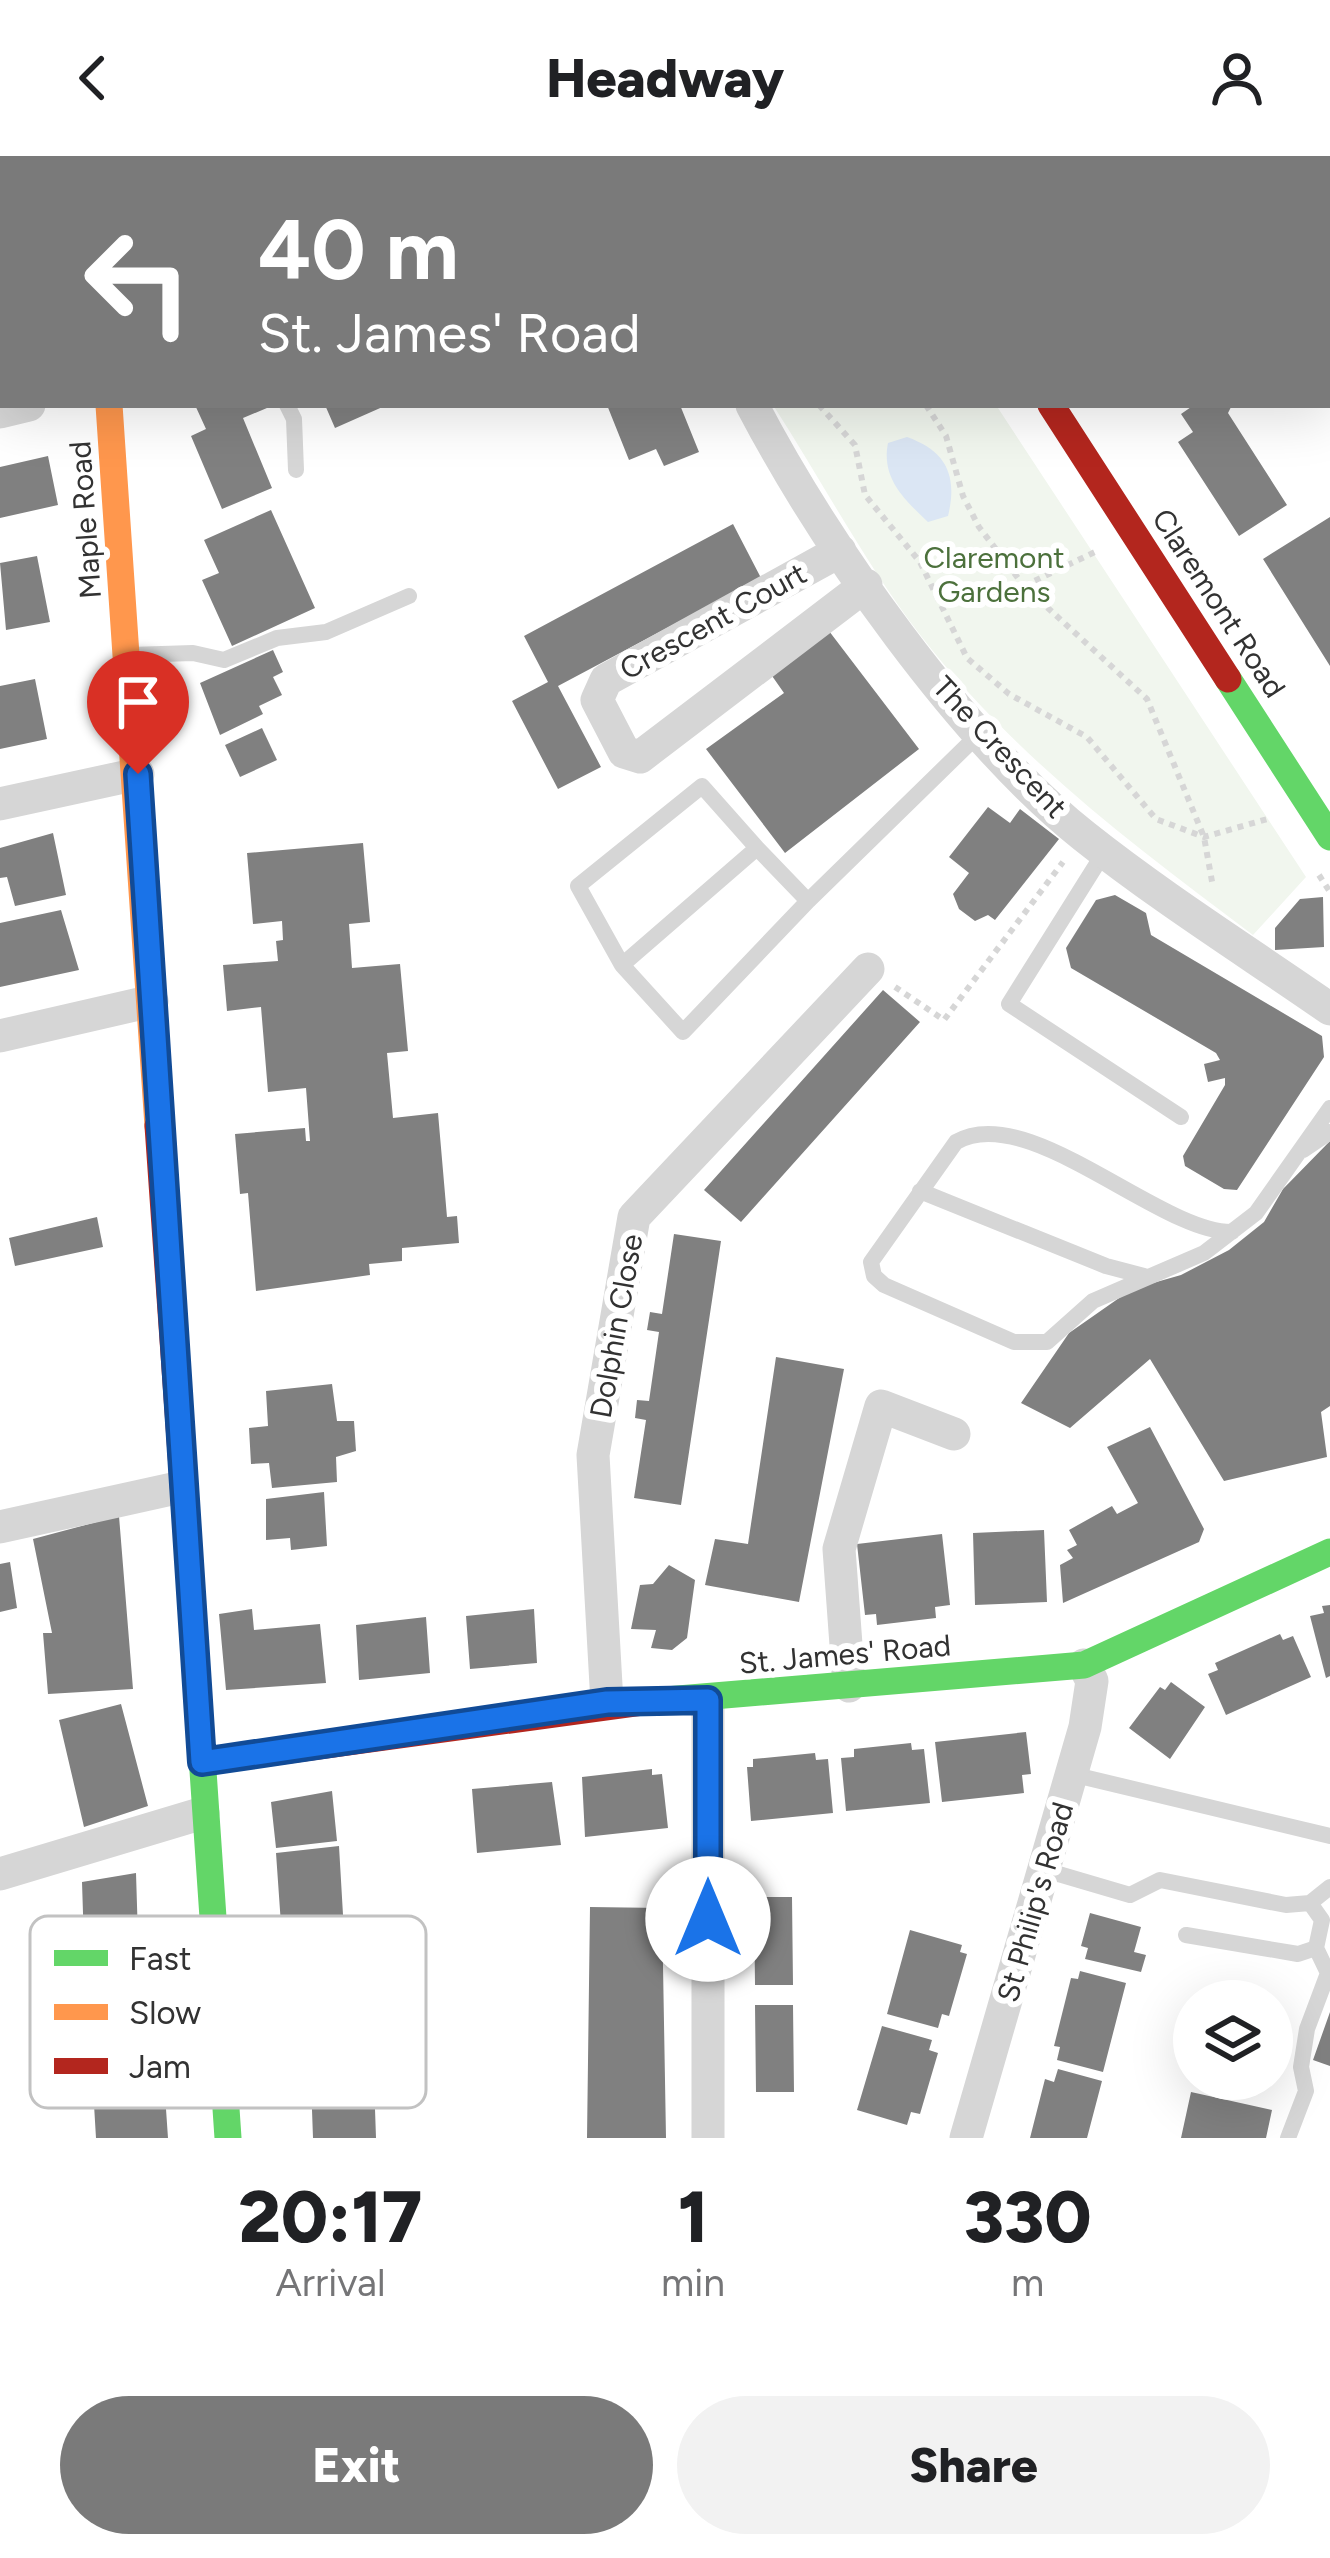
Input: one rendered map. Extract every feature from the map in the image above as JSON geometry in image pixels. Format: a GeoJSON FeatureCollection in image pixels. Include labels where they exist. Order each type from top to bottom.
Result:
{"type":"FeatureCollection","features":[{"type":"Feature","properties":{"kind":"street","name":"Maple Road"},"geometry":{"type":"LineString","coordinates":[[109,408],[138,774],[211,1916]]}},
{"type":"Feature","properties":{"kind":"street","name":"The Crescent"},"geometry":{"type":"LineString","coordinates":[[754,408],[841,551],[980,733],[1094,843],[1330,1009]]}},
{"type":"Feature","properties":{"kind":"street","name":"Claremont Road"},"geometry":{"type":"LineString","coordinates":[[1053,408],[1317,792],[1330,837]]}},
{"type":"Feature","properties":{"kind":"street","name":"Crescent Court"},"geometry":{"type":"LineString","coordinates":[[841,551],[606,680],[597,700],[624,752],[640,757],[866,585]]}},
{"type":"Feature","properties":{"kind":"street"},"geometry":{"type":"LineString","coordinates":[[0,804],[138,774]]}},
{"type":"Feature","properties":{"kind":"street","name":"Dolphin Close"},"geometry":{"type":"LineString","coordinates":[[607,1702],[593,1455],[634,1217],[868,969]]}},
{"type":"Feature","properties":{"kind":"street"},"geometry":{"type":"LineString","coordinates":[[0,1036],[152,1001]]}},
{"type":"Feature","properties":{"kind":"street"},"geometry":{"type":"LineString","coordinates":[[849,1686],[839,1549],[881,1406],[954,1434]]}},
{"type":"Feature","properties":{"kind":"street"},"geometry":{"type":"LineString","coordinates":[[0,1527],[181,1487]]}},
{"type":"Feature","properties":{"kind":"street","name":"St. James' Road"},"geometry":{"type":"LineString","coordinates":[[202,1762],[607,1702],[708,1700],[1084,1665],[1330,1552]]}},
{"type":"Feature","properties":{"kind":"street","name":"St Philip's Road"},"geometry":{"type":"LineString","coordinates":[[966,2138],[1071,1774],[1092,1681],[1084,1665]]}},
{"type":"Feature","properties":{"kind":"street"},"geometry":{"type":"LineString","coordinates":[[708,1700],[708,2138]]}},
{"type":"Feature","properties":{"kind":"street"},"geometry":{"type":"LineString","coordinates":[[0,1874],[203,1814]]}},
{"type":"Feature","properties":{"kind":"street","name":"Maple Road"},"geometry":{"type":"LineString","coordinates":[[226,2108],[228,2138]]}},
{"type":"Feature","properties":{"kind":"lane"},"geometry":{"type":"LineString","coordinates":[[287,408],[296,470]]}},
{"type":"Feature","properties":{"kind":"lane"},"geometry":{"type":"LineString","coordinates":[[129,655],[193,653],[224,661],[277,638],[326,632],[409,596]]}},
{"type":"Feature","properties":{"kind":"lane"},"geometry":{"type":"LineString","coordinates":[[808,901],[703,786],[578,886],[622,965],[683,1033],[808,901],[980,733]]}},
{"type":"Feature","properties":{"kind":"lane"},"geometry":{"type":"LineString","coordinates":[[1094,843],[1009,1004],[1181,1117]]}},
{"type":"Feature","properties":{"kind":"lane"},"geometry":{"type":"LineString","coordinates":[[622,965],[757,848]]}},
{"type":"Feature","properties":{"kind":"lane"},"geometry":{"type":"LineString","coordinates":[[1232,1232],[1208,1232],[1100,1172],[996,1133],[974,1132],[956,1142],[872,1262],[874,1276],[884,1285],[1014,1342],[1047,1342],[1093,1301],[1204,1252],[1232,1232],[1256,1213],[1330,1108]]}},
{"type":"Feature","properties":{"kind":"lane"},"geometry":{"type":"LineString","coordinates":[[1302,1151],[1330,1132]]}},
{"type":"Feature","properties":{"kind":"lane"},"geometry":{"type":"LineString","coordinates":[[920,1191],[1106,1266],[1144,1276]]}},
{"type":"Feature","properties":{"kind":"lane"},"geometry":{"type":"LineString","coordinates":[[1071,1774],[1330,1836]]}},
{"type":"Feature","properties":{"kind":"lane"},"geometry":{"type":"LineString","coordinates":[[1045,1870],[1130,1895],[1160,1880],[1286,1905],[1310,1903],[1330,1887]]}},
{"type":"Feature","properties":{"kind":"lane"},"geometry":{"type":"LineString","coordinates":[[1288,2138],[1306,2091],[1300,2066],[1306,2029],[1328,1973],[1316,1948],[1322,1920],[1310,1903]]}},
{"type":"Feature","properties":{"kind":"lane"},"geometry":{"type":"LineString","coordinates":[[1186,1935],[1298,1954],[1316,1948]]}},
{"type":"Feature","properties":{"kind":"path"},"geometry":{"type":"LineString","coordinates":[[821,408],[855,445],[865,495],[920,562],[967,658],[1009,694],[1087,737],[1156,819],[1204,837],[1281,815]]}},
{"type":"Feature","properties":{"kind":"path"},"geometry":{"type":"LineString","coordinates":[[928,408],[946,436],[963,496],[979,527],[1024,586],[1147,699],[1204,837],[1221,932]]}},
{"type":"Feature","properties":{"kind":"path"},"geometry":{"type":"LineString","coordinates":[[1024,586],[1106,547]]}},
{"type":"Feature","properties":{"kind":"path"},"geometry":{"type":"LineString","coordinates":[[868,969],[944,1020],[1094,843]]}},
{"type":"Feature","properties":{"kind":"green space","name":"Claremont Gardens"},"geometry":{"type":"Polygon","coordinates":[[[775,408],[998,408],[1306,877],[1253,935],[1035,759],[957,679],[882,581],[775,408]]]}},
{"type":"Feature","properties":{"kind":"water"},"geometry":{"type":"Polygon","coordinates":[[[907,437],[931,449],[946,466],[951,488],[948,516],[928,522],[891,477],[888,443],[907,437]]]}},
{"type":"Feature","properties":{"kind":"building"},"geometry":{"type":"Polygon","coordinates":[[[196,408],[267,408],[243,418],[272,488],[222,509],[191,436],[206,429],[196,408]]]}},
{"type":"Feature","properties":{"kind":"building"},"geometry":{"type":"Polygon","coordinates":[[[326,408],[380,408],[335,428],[326,408]]]}},
{"type":"Feature","properties":{"kind":"building"},"geometry":{"type":"Polygon","coordinates":[[[608,408],[681,408],[699,452],[664,466],[656,449],[629,460],[608,408]]]}},
{"type":"Feature","properties":{"kind":"building"},"geometry":{"type":"Polygon","coordinates":[[[1190,408],[1230,408],[1228,413],[1287,505],[1239,536],[1178,442],[1193,432],[1181,414],[1190,408]]]}},
{"type":"Feature","properties":{"kind":"building"},"geometry":{"type":"Polygon","coordinates":[[[48,456],[58,505],[0,518],[0,467],[48,456]]]}},
{"type":"Feature","properties":{"kind":"building"},"geometry":{"type":"Polygon","coordinates":[[[271,510],[315,608],[232,646],[202,580],[219,573],[204,540],[271,510]]]}},
{"type":"Feature","properties":{"kind":"building"},"geometry":{"type":"Polygon","coordinates":[[[1330,517],[1330,666],[1263,559],[1330,517]]]}},
{"type":"Feature","properties":{"kind":"building"},"geometry":{"type":"Polygon","coordinates":[[[733,524],[761,578],[558,686],[601,767],[558,789],[512,701],[548,682],[524,636],[733,524]]]}},
{"type":"Feature","properties":{"kind":"building"},"geometry":{"type":"Polygon","coordinates":[[[37,556],[50,622],[6,630],[0,563],[37,556]]]}},
{"type":"Feature","properties":{"kind":"building"},"geometry":{"type":"Polygon","coordinates":[[[829,631],[919,749],[785,853],[706,749],[784,693],[770,673],[829,631]]]}},
{"type":"Feature","properties":{"kind":"building"},"geometry":{"type":"Polygon","coordinates":[[[273,650],[283,672],[273,677],[282,695],[259,706],[263,714],[220,735],[200,683],[273,650]]]}},
{"type":"Feature","properties":{"kind":"building"},"geometry":{"type":"Polygon","coordinates":[[[35,679],[47,739],[0,749],[0,686],[35,679]]]}},
{"type":"Feature","properties":{"kind":"building"},"geometry":{"type":"Polygon","coordinates":[[[262,728],[277,760],[240,777],[225,745],[262,728]]]}},
{"type":"Feature","properties":{"kind":"building"},"geometry":{"type":"Polygon","coordinates":[[[988,807],[1010,823],[1020,809],[1059,839],[995,920],[988,915],[975,921],[959,909],[953,894],[969,873],[949,857],[988,807]]]}},
{"type":"Feature","properties":{"kind":"building"},"geometry":{"type":"Polygon","coordinates":[[[53,833],[66,895],[15,906],[7,877],[0,878],[0,848],[53,833]]]}},
{"type":"Feature","properties":{"kind":"building"},"geometry":{"type":"Polygon","coordinates":[[[363,843],[370,922],[349,924],[352,968],[400,964],[408,1051],[387,1053],[393,1118],[438,1113],[447,1217],[457,1216],[459,1243],[402,1248],[402,1261],[369,1264],[370,1275],[256,1291],[248,1193],[240,1194],[235,1134],[305,1128],[306,1141],[310,1141],[306,1088],[268,1092],[261,1007],[227,1011],[223,965],[278,961],[276,941],[283,940],[282,921],[253,924],[247,853],[363,843]]]}},
{"type":"Feature","properties":{"kind":"building"},"geometry":{"type":"Polygon","coordinates":[[[1115,895],[1146,913],[1151,935],[1322,1036],[1324,1057],[1237,1190],[1224,1189],[1185,1166],[1183,1156],[1225,1085],[1225,1078],[1208,1082],[1204,1064],[1220,1060],[1216,1053],[1071,968],[1066,948],[1096,900],[1115,895]]]}},
{"type":"Feature","properties":{"kind":"building"},"geometry":{"type":"Polygon","coordinates":[[[1323,897],[1324,947],[1275,950],[1275,928],[1300,899],[1323,897]]]}},
{"type":"Feature","properties":{"kind":"building"},"geometry":{"type":"Polygon","coordinates":[[[61,910],[79,970],[0,987],[0,923],[61,910]]]}},
{"type":"Feature","properties":{"kind":"building"},"geometry":{"type":"Polygon","coordinates":[[[883,990],[920,1022],[741,1222],[704,1190],[883,990]]]}},
{"type":"Feature","properties":{"kind":"building"},"geometry":{"type":"Polygon","coordinates":[[[1330,1141],[1330,1406],[1321,1412],[1327,1457],[1224,1481],[1150,1359],[1070,1428],[1021,1403],[1069,1333],[1132,1289],[1181,1275],[1229,1250],[1264,1222],[1283,1189],[1330,1141]]]}},
{"type":"Feature","properties":{"kind":"building"},"geometry":{"type":"Polygon","coordinates":[[[97,1217],[103,1247],[15,1266],[9,1238],[97,1217]]]}},
{"type":"Feature","properties":{"kind":"building"},"geometry":{"type":"Polygon","coordinates":[[[674,1234],[721,1241],[681,1505],[634,1498],[646,1420],[635,1418],[637,1400],[649,1401],[659,1332],[647,1330],[650,1312],[662,1314],[674,1234]]]}},
{"type":"Feature","properties":{"kind":"building"},"geometry":{"type":"Polygon","coordinates":[[[776,1357],[844,1369],[799,1602],[705,1585],[715,1539],[748,1544],[776,1357]]]}},
{"type":"Feature","properties":{"kind":"building"},"geometry":{"type":"Polygon","coordinates":[[[332,1384],[337,1421],[354,1421],[356,1451],[336,1457],[337,1482],[272,1488],[269,1463],[251,1464],[249,1428],[268,1426],[266,1391],[332,1384]]]}},
{"type":"Feature","properties":{"kind":"building"},"geometry":{"type":"Polygon","coordinates":[[[1150,1427],[1204,1529],[1199,1542],[1063,1603],[1060,1565],[1073,1558],[1067,1550],[1077,1545],[1069,1530],[1112,1506],[1117,1514],[1138,1503],[1107,1447],[1150,1427]]]}},
{"type":"Feature","properties":{"kind":"building"},"geometry":{"type":"Polygon","coordinates":[[[324,1492],[327,1546],[291,1550],[290,1538],[266,1540],[266,1499],[324,1492]]]}},
{"type":"Feature","properties":{"kind":"building"},"geometry":{"type":"Polygon","coordinates":[[[119,1516],[133,1689],[48,1694],[43,1633],[52,1633],[33,1539],[119,1516]]]}},
{"type":"Feature","properties":{"kind":"building"},"geometry":{"type":"Polygon","coordinates":[[[1044,1530],[1047,1602],[975,1605],[973,1533],[1044,1530]]]}},
{"type":"Feature","properties":{"kind":"building"},"geometry":{"type":"Polygon","coordinates":[[[942,1534],[950,1605],[935,1607],[936,1618],[877,1625],[876,1614],[865,1615],[857,1544],[942,1534]]]}},
{"type":"Feature","properties":{"kind":"building"},"geometry":{"type":"Polygon","coordinates":[[[10,1562],[17,1608],[0,1612],[0,1564],[10,1562]]]}},
{"type":"Feature","properties":{"kind":"building"},"geometry":{"type":"Polygon","coordinates":[[[669,1565],[695,1580],[687,1638],[672,1650],[651,1648],[656,1630],[631,1629],[640,1585],[653,1584],[669,1565]]]}},
{"type":"Feature","properties":{"kind":"building"},"geometry":{"type":"Polygon","coordinates":[[[1330,1605],[1330,1676],[1326,1678],[1310,1616],[1324,1613],[1322,1606],[1330,1605]]]}},
{"type":"Feature","properties":{"kind":"building"},"geometry":{"type":"Polygon","coordinates":[[[252,1609],[254,1630],[320,1624],[326,1683],[226,1690],[219,1614],[252,1609]]]}},
{"type":"Feature","properties":{"kind":"building"},"geometry":{"type":"Polygon","coordinates":[[[534,1609],[537,1663],[470,1669],[466,1616],[534,1609]]]}},
{"type":"Feature","properties":{"kind":"building"},"geometry":{"type":"Polygon","coordinates":[[[426,1617],[430,1673],[359,1680],[356,1625],[426,1617]]]}},
{"type":"Feature","properties":{"kind":"building"},"geometry":{"type":"Polygon","coordinates":[[[1280,1634],[1283,1640],[1293,1636],[1311,1677],[1226,1715],[1208,1674],[1218,1670],[1215,1663],[1280,1634]]]}},
{"type":"Feature","properties":{"kind":"building"},"geometry":{"type":"Polygon","coordinates":[[[1171,1682],[1205,1707],[1170,1759],[1129,1728],[1160,1687],[1165,1690],[1171,1682]]]}},
{"type":"Feature","properties":{"kind":"building"},"geometry":{"type":"Polygon","coordinates":[[[121,1704],[148,1806],[84,1827],[59,1720],[121,1704]]]}},
{"type":"Feature","properties":{"kind":"building"},"geometry":{"type":"Polygon","coordinates":[[[1026,1732],[1031,1774],[1022,1775],[1024,1793],[942,1802],[935,1742],[1026,1732]]]}},
{"type":"Feature","properties":{"kind":"building"},"geometry":{"type":"Polygon","coordinates":[[[911,1743],[912,1750],[924,1749],[930,1803],[846,1811],[841,1758],[854,1757],[854,1749],[911,1743]]]}},
{"type":"Feature","properties":{"kind":"building"},"geometry":{"type":"Polygon","coordinates":[[[815,1753],[816,1760],[828,1759],[833,1813],[751,1821],[747,1767],[753,1767],[753,1759],[815,1753]]]}},
{"type":"Feature","properties":{"kind":"building"},"geometry":{"type":"Polygon","coordinates":[[[652,1769],[652,1775],[662,1774],[668,1828],[585,1837],[582,1777],[652,1769]]]}},
{"type":"Feature","properties":{"kind":"building"},"geometry":{"type":"Polygon","coordinates":[[[552,1782],[561,1845],[477,1853],[472,1789],[552,1782]]]}},
{"type":"Feature","properties":{"kind":"building"},"geometry":{"type":"Polygon","coordinates":[[[332,1791],[337,1841],[276,1848],[271,1802],[332,1791]]]}},
{"type":"Feature","properties":{"kind":"building"},"geometry":{"type":"Polygon","coordinates":[[[339,1846],[343,1916],[280,1916],[276,1853],[339,1846]]]}},
{"type":"Feature","properties":{"kind":"building"},"geometry":{"type":"Polygon","coordinates":[[[136,1873],[137,1916],[83,1916],[82,1882],[136,1873]]]}},
{"type":"Feature","properties":{"kind":"building"},"geometry":{"type":"Polygon","coordinates":[[[754,1897],[792,1897],[793,1985],[755,1985],[754,1897]]]}},
{"type":"Feature","properties":{"kind":"building"},"geometry":{"type":"Polygon","coordinates":[[[590,1907],[662,1908],[666,2138],[587,2138],[590,1907]]]}},
{"type":"Feature","properties":{"kind":"building"},"geometry":{"type":"Polygon","coordinates":[[[1090,1913],[1141,1927],[1134,1952],[1146,1955],[1141,1972],[1085,1959],[1088,1948],[1081,1946],[1090,1913]]]}},
{"type":"Feature","properties":{"kind":"building"},"geometry":{"type":"Polygon","coordinates":[[[910,1930],[962,1945],[960,1952],[967,1954],[949,2016],[942,2014],[938,2028],[887,2014],[910,1930]]]}},
{"type":"Feature","properties":{"kind":"building"},"geometry":{"type":"Polygon","coordinates":[[[1080,1971],[1126,1983],[1103,2072],[1057,2060],[1060,2047],[1054,2046],[1071,1978],[1078,1979],[1080,1971]]]}},
{"type":"Feature","properties":{"kind":"building"},"geometry":{"type":"Polygon","coordinates":[[[755,2005],[793,2005],[794,2092],[756,2092],[755,2005]]]}},
{"type":"Feature","properties":{"kind":"building"},"geometry":{"type":"Polygon","coordinates":[[[1330,2012],[1330,2066],[1313,2060],[1330,2012]]]}},
{"type":"Feature","properties":{"kind":"building"},"geometry":{"type":"Polygon","coordinates":[[[882,2026],[932,2040],[929,2050],[938,2053],[920,2114],[911,2112],[907,2125],[857,2110],[882,2026]]]}},
{"type":"Feature","properties":{"kind":"building"},"geometry":{"type":"Polygon","coordinates":[[[1058,2069],[1102,2081],[1087,2138],[1030,2138],[1045,2079],[1054,2082],[1058,2069]]]}},
{"type":"Feature","properties":{"kind":"building"},"geometry":{"type":"Polygon","coordinates":[[[1189,2100],[1227,2100],[1272,2110],[1266,2138],[1181,2138],[1189,2100]]]}},
{"type":"Feature","properties":{"kind":"building"},"geometry":{"type":"Polygon","coordinates":[[[94,2108],[166,2108],[168,2138],[96,2138],[94,2108]]]}},
{"type":"Feature","properties":{"kind":"building"},"geometry":{"type":"Polygon","coordinates":[[[312,2108],[375,2108],[376,2138],[313,2138],[312,2108]]]}},
{"type":"Feature","properties":{"kind":"traffic: fast"},"geometry":{"type":"LineString","coordinates":[[1228,679],[1330,837]]}},
{"type":"Feature","properties":{"kind":"traffic: fast"},"geometry":{"type":"LineString","coordinates":[[642,1702],[1084,1665],[1330,1552]]}},
{"type":"Feature","properties":{"kind":"traffic: fast"},"geometry":{"type":"LineString","coordinates":[[196,1668],[213,1916]]}},
{"type":"Feature","properties":{"kind":"traffic: fast"},"geometry":{"type":"LineString","coordinates":[[226,2108],[228,2138]]}},
{"type":"Feature","properties":{"kind":"traffic: slow"},"geometry":{"type":"LineString","coordinates":[[109,408],[158,1126]]}},
{"type":"Feature","properties":{"kind":"traffic: jam"},"geometry":{"type":"LineString","coordinates":[[1053,408],[1228,679]]}},
{"type":"Feature","properties":{"kind":"traffic: jam"},"geometry":{"type":"LineString","coordinates":[[158,1126],[196,1668]]}},
{"type":"Feature","properties":{"kind":"traffic: jam"},"geometry":{"type":"LineString","coordinates":[[202,1762],[642,1702]]}},
{"type":"Feature","properties":{"kind":"route"},"geometry":{"type":"LineString","coordinates":[[138,774],[202,1762],[607,1702],[708,1700],[708,1919]]}}]}
